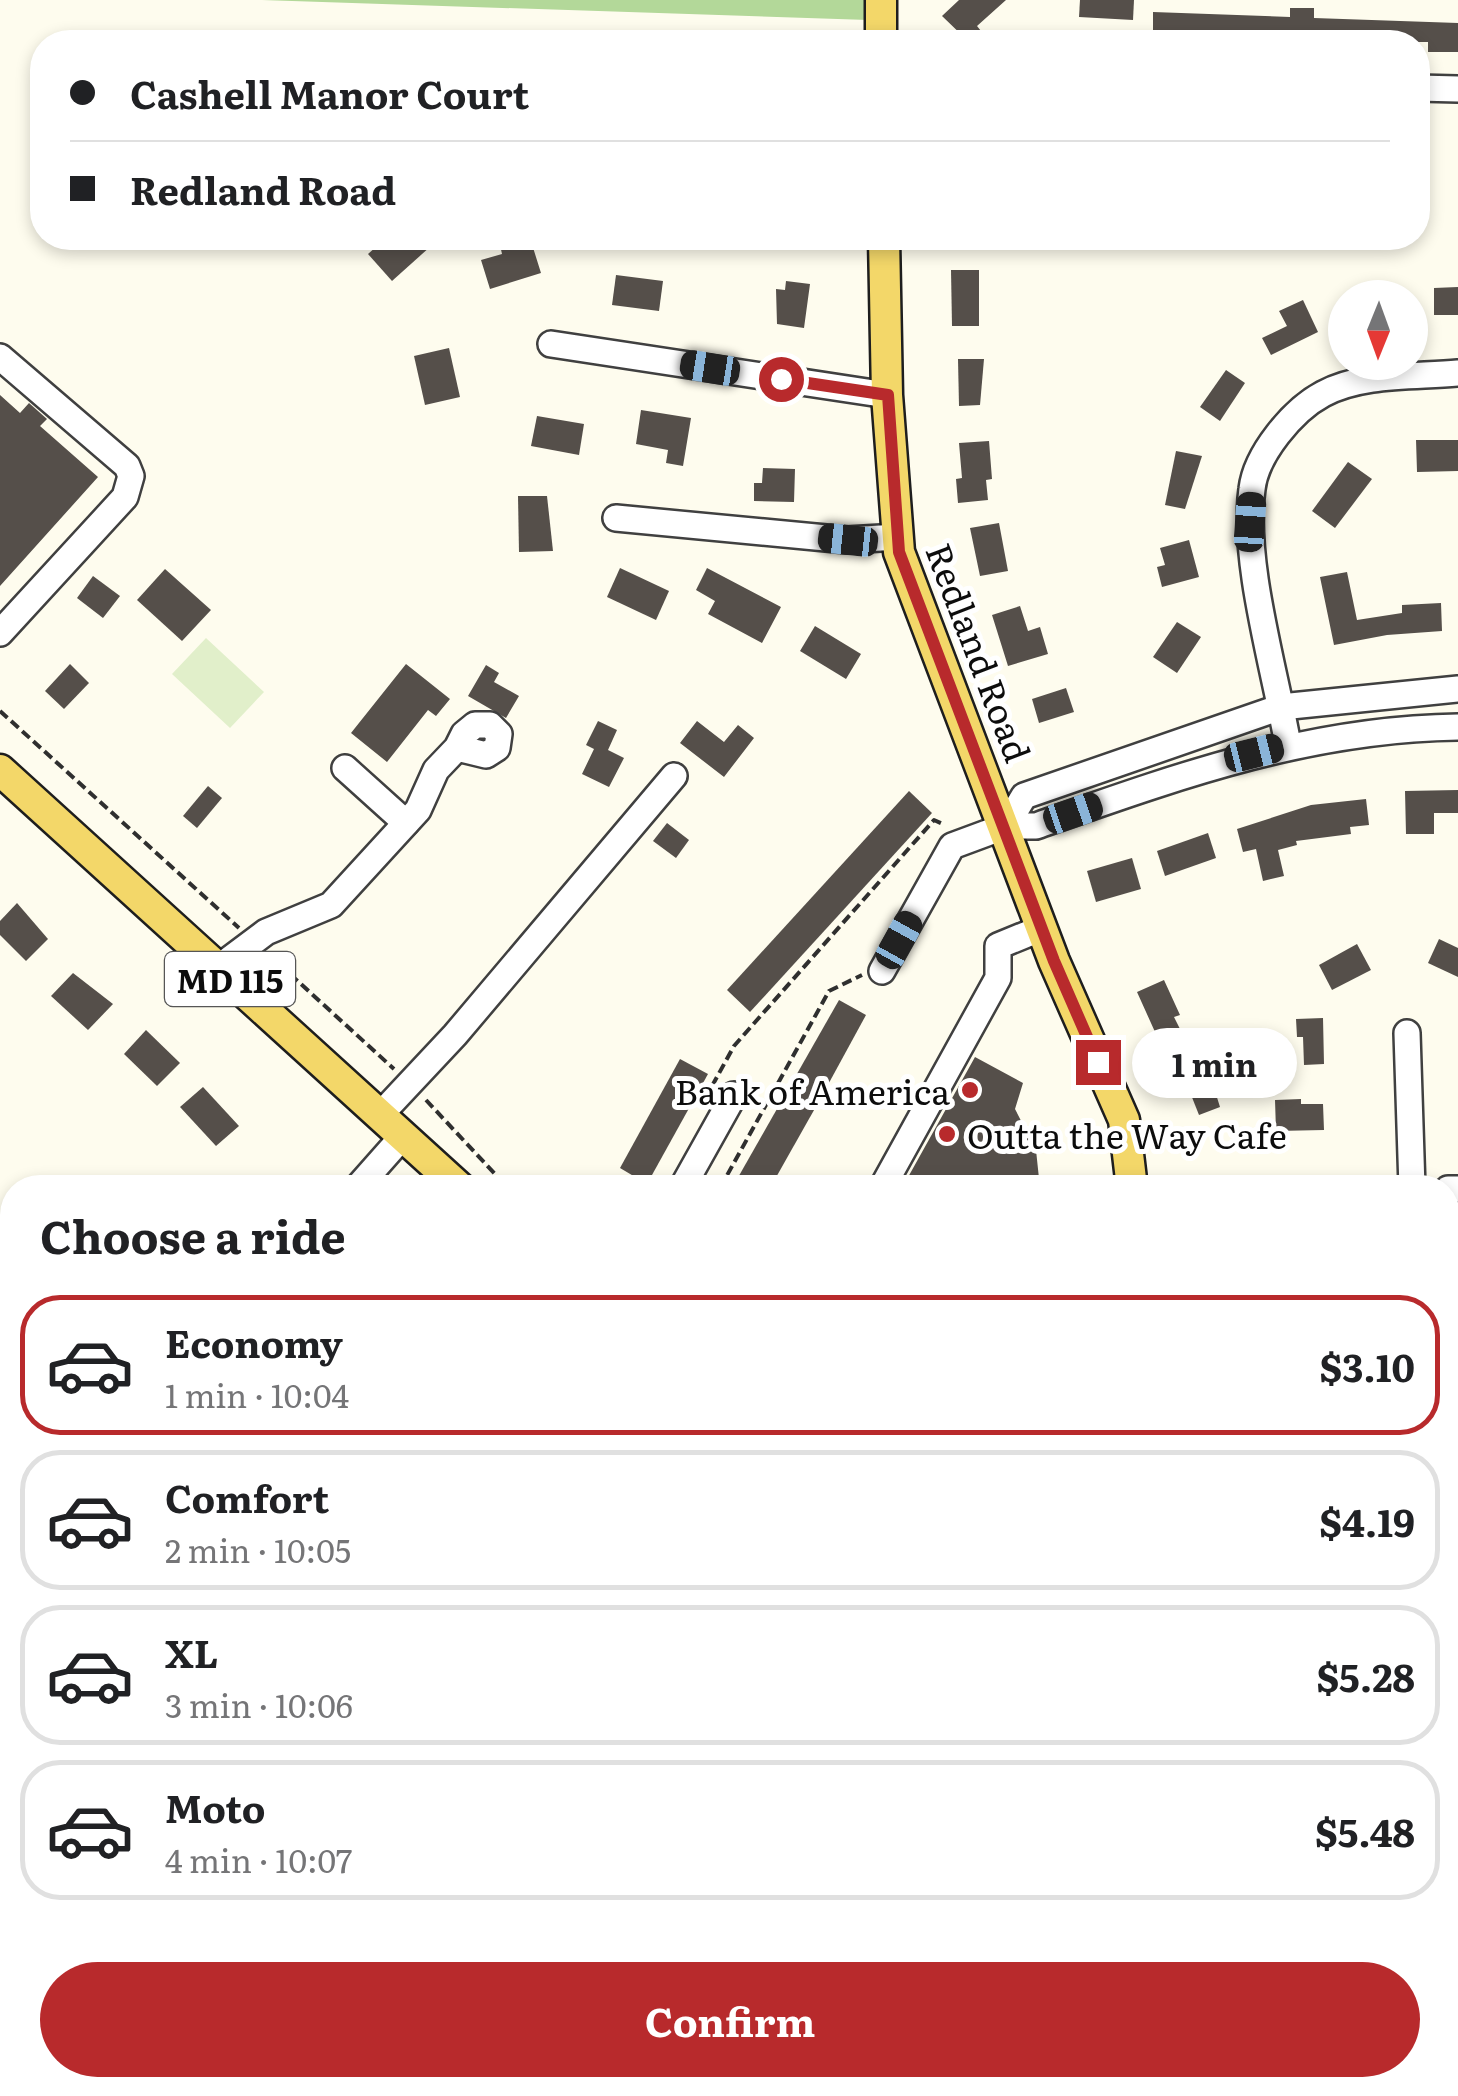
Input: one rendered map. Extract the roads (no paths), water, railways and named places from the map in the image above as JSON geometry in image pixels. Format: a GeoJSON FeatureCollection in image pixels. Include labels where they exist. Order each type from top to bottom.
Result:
{"type":"FeatureCollection","features":[{"type":"Feature","properties":{"kind":"main road"},"geometry":{"type":"LineString","coordinates":[[880,0],[881,30]]}},
{"type":"Feature","properties":{"kind":"main road","name":"Redland Road"},"geometry":{"type":"LineString","coordinates":[[884,250],[888,395],[898,537],[930,640],[1006,826],[1042,928],[1124,1120],[1130,1175]]}},
{"type":"Feature","properties":{"kind":"main road","name":"MD 115"},"geometry":{"type":"LineString","coordinates":[[0,770],[446,1175]]}},
{"type":"Feature","properties":{"kind":"street"},"geometry":{"type":"LineString","coordinates":[[1430,88],[1458,89]]}},
{"type":"Feature","properties":{"kind":"street"},"geometry":{"type":"LineString","coordinates":[[551,344],[888,395]]}},
{"type":"Feature","properties":{"kind":"street"},"geometry":{"type":"LineString","coordinates":[[0,358],[126,466],[131,476],[125,497],[0,633]]}},
{"type":"Feature","properties":{"kind":"street"},"geometry":{"type":"LineString","coordinates":[[1288,745],[1250,522],[1252,484],[1266,452],[1289,423],[1322,394],[1358,382],[1458,373]]}},
{"type":"Feature","properties":{"kind":"street"},"geometry":{"type":"LineString","coordinates":[[616,518],[848,540],[898,537]]}},
{"type":"Feature","properties":{"kind":"street"},"geometry":{"type":"LineString","coordinates":[[1006,826],[1024,796],[1281,707],[1458,689]]}},
{"type":"Feature","properties":{"kind":"street"},"geometry":{"type":"LineString","coordinates":[[882,971],[952,846],[1006,826],[1036,826],[1220,762],[1288,745],[1458,726]]}},
{"type":"Feature","properties":{"kind":"street"},"geometry":{"type":"LineString","coordinates":[[218,968],[266,932],[331,905],[418,810],[436,770],[457,748]]}},
{"type":"Feature","properties":{"kind":"street"},"geometry":{"type":"LineString","coordinates":[[345,768],[406,823]]}},
{"type":"Feature","properties":{"kind":"street"},"geometry":{"type":"LineString","coordinates":[[380,1115],[455,1035],[674,776]]}},
{"type":"Feature","properties":{"kind":"street"},"geometry":{"type":"LineString","coordinates":[[889,1175],[998,978],[998,946],[1042,928]]}},
{"type":"Feature","properties":{"kind":"street"},"geometry":{"type":"LineString","coordinates":[[1407,1033],[1412,1175]]}},
{"type":"Feature","properties":{"kind":"street"},"geometry":{"type":"LineString","coordinates":[[676,1175],[721,1094]]}},
{"type":"Feature","properties":{"kind":"street"},"geometry":{"type":"LineString","coordinates":[[368,1175],[403,1136]]}},
{"type":"Feature","properties":{"kind":"place","name":"Bank of America"},"geometry":{"type":"Point","coordinates":[970,1090]}},
{"type":"Feature","properties":{"kind":"place","name":"Outta the Way Cafe"},"geometry":{"type":"Point","coordinates":[947,1134]}}]}
